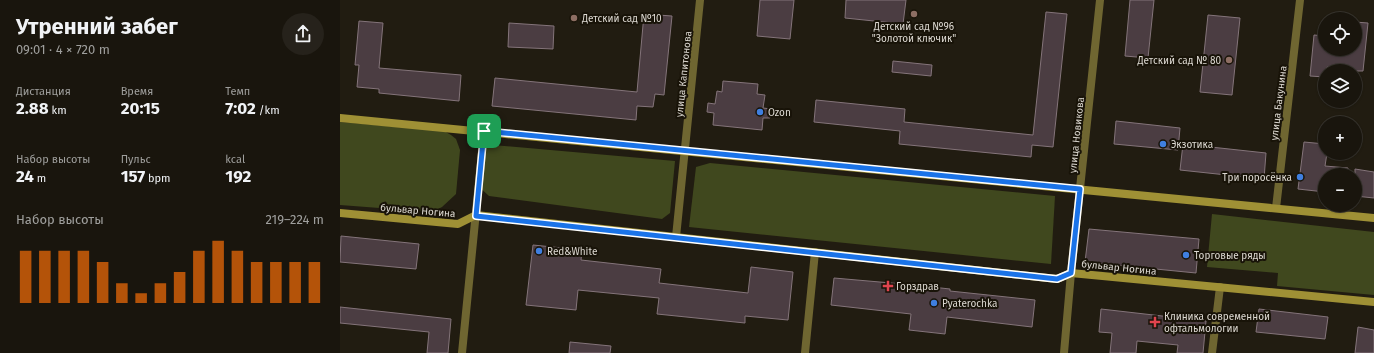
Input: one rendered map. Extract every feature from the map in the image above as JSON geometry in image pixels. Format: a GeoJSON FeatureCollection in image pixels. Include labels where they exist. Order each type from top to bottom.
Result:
{"type":"FeatureCollection","features":[{"type":"Feature","properties":{"kind":"street","name":"улица Капитонова"},"geometry":{"type":"LineString","coordinates":[[676,237],[700,0]]}},
{"type":"Feature","properties":{"kind":"street","name":"улица Новикова"},"geometry":{"type":"LineString","coordinates":[[1064,353],[1100,0]]}},
{"type":"Feature","properties":{"kind":"street","name":"улица Бакунина"},"geometry":{"type":"LineString","coordinates":[[1276,208],[1300,0]]}},
{"type":"Feature","properties":{"kind":"street"},"geometry":{"type":"LineString","coordinates":[[340,118],[1374,218]]}},
{"type":"Feature","properties":{"kind":"street"},"geometry":{"type":"LineString","coordinates":[[462,353],[484,131]]}},
{"type":"Feature","properties":{"kind":"street","name":"бульвар Ногина"},"geometry":{"type":"LineString","coordinates":[[340,213],[458,224],[476,216],[1057,279],[1071,273],[1374,302]]}},
{"type":"Feature","properties":{"kind":"street"},"geometry":{"type":"LineString","coordinates":[[805,353],[815,252]]}},
{"type":"Feature","properties":{"kind":"street"},"geometry":{"type":"LineString","coordinates":[[1212,353],[1220,287]]}},
{"type":"Feature","properties":{"kind":"green space"},"geometry":{"type":"Polygon","coordinates":[[[340,122],[444,131],[451,135],[456,139],[460,150],[456,194],[442,207],[432,212],[340,205],[340,122]]]}},
{"type":"Feature","properties":{"kind":"green space"},"geometry":{"type":"Polygon","coordinates":[[[493,145],[675,161],[670,213],[662,219],[489,196],[478,186],[483,147],[493,145]]]}},
{"type":"Feature","properties":{"kind":"green space"},"geometry":{"type":"Polygon","coordinates":[[[710,163],[1055,196],[1051,264],[689,227],[696,167],[710,163]]]}},
{"type":"Feature","properties":{"kind":"green space"},"geometry":{"type":"Polygon","coordinates":[[[1212,214],[1374,232],[1374,295],[1277,286],[1278,273],[1207,267],[1212,214]]]}},
{"type":"Feature","properties":{"kind":"building"},"geometry":{"type":"Polygon","coordinates":[[[760,0],[794,0],[790,39],[757,36],[760,0]]]}},
{"type":"Feature","properties":{"kind":"building"},"geometry":{"type":"Polygon","coordinates":[[[846,0],[906,0],[903,24],[845,18],[846,0]]]}},
{"type":"Feature","properties":{"kind":"building"},"geometry":{"type":"Polygon","coordinates":[[[1130,0],[1154,0],[1148,58],[1125,56],[1130,0]]]}},
{"type":"Feature","properties":{"kind":"building"},"geometry":{"type":"Polygon","coordinates":[[[1046,12],[1067,14],[1053,147],[1032,145],[1031,157],[899,144],[900,131],[814,122],[816,100],[905,109],[904,122],[1033,135],[1046,12]]]}},
{"type":"Feature","properties":{"kind":"building"},"geometry":{"type":"Polygon","coordinates":[[[644,14],[672,16],[664,95],[655,94],[653,107],[637,106],[636,120],[492,106],[495,78],[637,92],[644,14]]]}},
{"type":"Feature","properties":{"kind":"building"},"geometry":{"type":"Polygon","coordinates":[[[1208,15],[1240,18],[1232,95],[1200,92],[1208,15]]]}},
{"type":"Feature","properties":{"kind":"building"},"geometry":{"type":"Polygon","coordinates":[[[359,21],[383,23],[379,68],[461,75],[459,101],[379,93],[379,89],[357,87],[359,65],[355,65],[359,21]]]}},
{"type":"Feature","properties":{"kind":"building"},"geometry":{"type":"Polygon","coordinates":[[[509,23],[554,26],[553,49],[508,47],[509,23]]]}},
{"type":"Feature","properties":{"kind":"building"},"geometry":{"type":"Polygon","coordinates":[[[1362,23],[1368,23],[1363,71],[1362,64],[1318,64],[1318,77],[1310,76],[1314,35],[1318,35],[1318,56],[1362,56],[1362,23]]]}},
{"type":"Feature","properties":{"kind":"building"},"geometry":{"type":"Polygon","coordinates":[[[893,61],[932,65],[931,76],[892,72],[893,61]]]}},
{"type":"Feature","properties":{"kind":"building"},"geometry":{"type":"Polygon","coordinates":[[[723,81],[758,84],[757,94],[765,95],[763,108],[771,109],[770,118],[763,118],[762,130],[713,125],[714,113],[707,112],[708,103],[715,104],[717,91],[722,92],[723,81]]]}},
{"type":"Feature","properties":{"kind":"building"},"geometry":{"type":"Polygon","coordinates":[[[1116,121],[1180,128],[1178,150],[1114,144],[1116,121]]]}},
{"type":"Feature","properties":{"kind":"building"},"geometry":{"type":"Polygon","coordinates":[[[1304,142],[1318,143],[1318,160],[1326,160],[1325,166],[1348,168],[1318,168],[1318,191],[1298,189],[1304,142]]]}},
{"type":"Feature","properties":{"kind":"building"},"geometry":{"type":"Polygon","coordinates":[[[1183,144],[1266,153],[1264,179],[1180,170],[1183,144]]]}},
{"type":"Feature","properties":{"kind":"building"},"geometry":{"type":"Polygon","coordinates":[[[1362,170],[1374,172],[1374,198],[1362,197],[1362,170]]]}},
{"type":"Feature","properties":{"kind":"building"},"geometry":{"type":"Polygon","coordinates":[[[1089,229],[1199,239],[1196,273],[1085,262],[1089,229]]]}},
{"type":"Feature","properties":{"kind":"building"},"geometry":{"type":"Polygon","coordinates":[[[341,236],[419,244],[416,269],[340,262],[341,236]]]}},
{"type":"Feature","properties":{"kind":"building"},"geometry":{"type":"Polygon","coordinates":[[[533,245],[582,250],[581,260],[661,269],[659,283],[748,293],[751,267],[793,272],[788,320],[745,316],[745,323],[657,314],[659,298],[578,290],[576,310],[526,305],[533,245]]]}},
{"type":"Feature","properties":{"kind":"building"},"geometry":{"type":"Polygon","coordinates":[[[834,278],[914,285],[950,289],[950,291],[1035,300],[1032,327],[947,317],[945,334],[909,330],[911,314],[831,305],[834,278]]]}},
{"type":"Feature","properties":{"kind":"building"},"geometry":{"type":"Polygon","coordinates":[[[340,307],[451,319],[448,353],[427,353],[429,332],[340,323],[340,307]]]}},
{"type":"Feature","properties":{"kind":"building"},"geometry":{"type":"Polygon","coordinates":[[[1101,309],[1206,321],[1203,353],[1177,353],[1178,345],[1137,341],[1136,353],[1110,353],[1112,333],[1099,332],[1101,309]]]}},
{"type":"Feature","properties":{"kind":"building"},"geometry":{"type":"Polygon","coordinates":[[[1259,309],[1328,317],[1325,339],[1256,332],[1259,309]]]}},
{"type":"Feature","properties":{"kind":"building"},"geometry":{"type":"Polygon","coordinates":[[[1358,327],[1374,330],[1374,353],[1355,353],[1358,327]]]}},
{"type":"Feature","properties":{"kind":"building"},"geometry":{"type":"Polygon","coordinates":[[[570,342],[611,346],[610,353],[569,353],[570,342]]]}},
{"type":"Feature","properties":{"kind":"place","name":"Детский сад №96 \"Золотой ключик\""},"geometry":{"type":"Point","coordinates":[914,14]}},
{"type":"Feature","properties":{"kind":"place","name":"Детский сад №10"},"geometry":{"type":"Point","coordinates":[574,18]}},
{"type":"Feature","properties":{"kind":"place","name":"Детский сад № 80"},"geometry":{"type":"Point","coordinates":[1229,60]}},
{"type":"Feature","properties":{"kind":"place","name":"Ozon"},"geometry":{"type":"Point","coordinates":[760,112]}},
{"type":"Feature","properties":{"kind":"place","name":"Экзотика"},"geometry":{"type":"Point","coordinates":[1163,144]}},
{"type":"Feature","properties":{"kind":"place","name":"Три поросёнка"},"geometry":{"type":"Point","coordinates":[1300,177]}},
{"type":"Feature","properties":{"kind":"place","name":"Red&White"},"geometry":{"type":"Point","coordinates":[539,251]}},
{"type":"Feature","properties":{"kind":"place","name":"Торговые ряды"},"geometry":{"type":"Point","coordinates":[1186,255]}},
{"type":"Feature","properties":{"kind":"place","name":"Горздрав"},"geometry":{"type":"Point","coordinates":[888,286]}},
{"type":"Feature","properties":{"kind":"place","name":"Pyaterochka"},"geometry":{"type":"Point","coordinates":[934,303]}},
{"type":"Feature","properties":{"kind":"place","name":"Клиника современной офтальмологии"},"geometry":{"type":"Point","coordinates":[1155,322]}},
{"type":"Feature","properties":{"kind":"route"},"geometry":{"type":"LineString","coordinates":[[484,131],[1080,189],[1071,273],[1057,279],[476,216],[484,131]]}}]}
